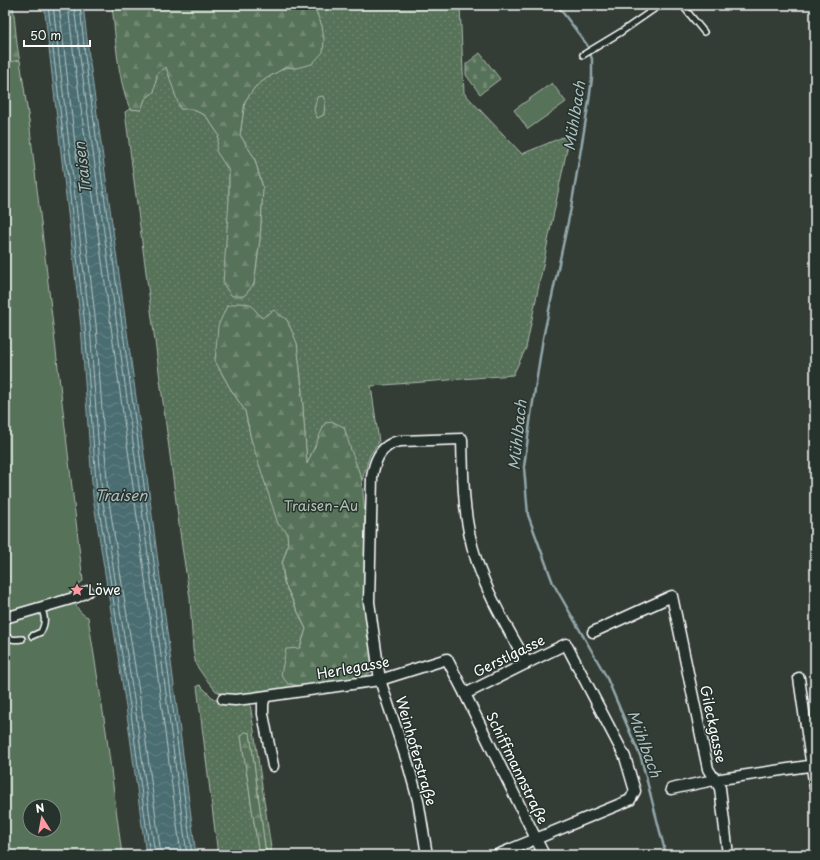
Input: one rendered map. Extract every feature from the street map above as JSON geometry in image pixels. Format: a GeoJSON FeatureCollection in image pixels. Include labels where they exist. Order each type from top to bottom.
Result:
{"type":"FeatureCollection","features":[{"type":"Feature","properties":{"kind":"street","name":"Weinhoferstraße"},"geometry":{"type":"LineString","coordinates":[[427,855],[418,800],[408,764],[380,680],[369,602],[372,477],[379,454],[391,444],[400,441],[462,439],[464,501],[476,558],[498,612],[527,663]]}},
{"type":"Feature","properties":{"kind":"street"},"geometry":{"type":"LineString","coordinates":[[5,618],[76,597],[88,591]]}},
{"type":"Feature","properties":{"kind":"street","name":"Gileckgasse"},"geometry":{"type":"LineString","coordinates":[[593,632],[672,596],[708,769],[720,788],[728,855]]}},
{"type":"Feature","properties":{"kind":"street","name":"Gerstlgasse"},"geometry":{"type":"LineString","coordinates":[[466,694],[566,644],[625,757],[635,791],[630,800],[536,838]]}},
{"type":"Feature","properties":{"kind":"street","name":"Herlegasse"},"geometry":{"type":"LineString","coordinates":[[223,699],[235,700],[380,680],[447,659],[466,694]]}},
{"type":"Feature","properties":{"kind":"street"},"geometry":{"type":"LineString","coordinates":[[799,678],[813,765],[815,788]]}},
{"type":"Feature","properties":{"kind":"street","name":"Schiffmannstraße"},"geometry":{"type":"LineString","coordinates":[[466,694],[544,855]]}},
{"type":"Feature","properties":{"kind":"street"},"geometry":{"type":"LineString","coordinates":[[265,696],[263,714],[273,766]]}},
{"type":"Feature","properties":{"kind":"street"},"geometry":{"type":"LineString","coordinates":[[671,789],[714,780],[813,765]]}},
{"type":"Feature","properties":{"kind":"street"},"geometry":{"type":"LineString","coordinates":[[497,855],[536,838]]}},
{"type":"Feature","properties":{"kind":"lane"},"geometry":{"type":"LineString","coordinates":[[584,55],[660,5]]}},
{"type":"Feature","properties":{"kind":"lane"},"geometry":{"type":"LineString","coordinates":[[682,5],[704,32]]}},
{"type":"Feature","properties":{"kind":"lane"},"geometry":{"type":"LineString","coordinates":[[32,636],[41,632],[45,624],[42,607]]}},
{"type":"Feature","properties":{"kind":"lane"},"geometry":{"type":"LineString","coordinates":[[5,635],[14,640],[22,639]]}},
{"type":"Feature","properties":{"kind":"green space"},"geometry":{"type":"Polygon","coordinates":[[[5,5],[13,5],[17,44],[30,129],[5,96],[5,5]]]}},
{"type":"Feature","properties":{"kind":"green space"},"geometry":{"type":"Polygon","coordinates":[[[112,5],[313,5],[322,26],[324,40],[323,52],[312,64],[296,68],[286,67],[267,78],[255,87],[245,101],[240,135],[254,157],[263,188],[260,239],[254,284],[244,296],[232,296],[223,284],[229,200],[229,171],[216,151],[219,135],[206,116],[192,109],[180,109],[166,67],[157,74],[154,92],[145,99],[141,110],[130,109],[122,84],[112,5]]]}},
{"type":"Feature","properties":{"kind":"green space"},"geometry":{"type":"Polygon","coordinates":[[[313,5],[460,5],[464,93],[522,154],[570,134],[526,348],[513,375],[371,386],[379,442],[370,455],[362,480],[350,450],[344,427],[325,424],[307,465],[297,344],[287,320],[215,361],[245,411],[251,439],[287,532],[288,545],[282,564],[284,583],[306,629],[300,648],[308,687],[229,696],[216,691],[205,678],[196,665],[193,650],[190,598],[125,112],[130,109],[141,110],[145,99],[154,92],[157,74],[166,67],[169,76],[192,109],[206,116],[219,135],[217,151],[229,171],[229,200],[254,284],[260,239],[263,188],[254,157],[240,135],[245,101],[255,87],[267,78],[286,67],[296,68],[322,26],[313,5]]]}},
{"type":"Feature","properties":{"kind":"green space"},"geometry":{"type":"Polygon","coordinates":[[[480,53],[500,79],[480,94],[466,75],[466,64],[480,53]]]}},
{"type":"Feature","properties":{"kind":"green space"},"geometry":{"type":"Polygon","coordinates":[[[20,60],[30,129],[83,581],[78,585],[74,595],[76,606],[79,611],[88,617],[106,731],[122,855],[5,855],[5,63],[20,60]]]}},
{"type":"Feature","properties":{"kind":"green space"},"geometry":{"type":"Polygon","coordinates":[[[552,83],[566,102],[528,129],[514,110],[552,83]]]}},
{"type":"Feature","properties":{"kind":"green space"},"geometry":{"type":"Polygon","coordinates":[[[323,96],[325,101],[324,115],[317,118],[314,110],[317,97],[323,96]]]}},
{"type":"Feature","properties":{"kind":"green space","name":"Traisen-Au"},"geometry":{"type":"Polygon","coordinates":[[[239,303],[250,304],[262,318],[274,310],[287,320],[297,343],[307,464],[325,423],[333,422],[344,427],[362,480],[365,516],[364,570],[367,619],[373,671],[361,678],[308,687],[288,684],[281,675],[286,649],[300,648],[306,629],[285,584],[282,564],[288,545],[287,532],[278,524],[251,439],[245,411],[215,361],[218,326],[227,306],[239,303]]]}},
{"type":"Feature","properties":{"kind":"green space"},"geometry":{"type":"Polygon","coordinates":[[[200,685],[214,699],[223,703],[250,703],[272,855],[266,855],[250,733],[245,732],[241,736],[259,855],[218,855],[197,686],[200,685]]]}},
{"type":"Feature","properties":{"kind":"green space"},"geometry":{"type":"Polygon","coordinates":[[[245,732],[250,733],[266,855],[259,855],[241,736],[245,732]]]}},
{"type":"Feature","properties":{"kind":"water","name":"Traisen"},"geometry":{"type":"Polygon","coordinates":[[[44,5],[83,5],[147,477],[196,855],[146,855],[126,707],[93,497],[81,326],[44,5]]]}},
{"type":"Feature","properties":{"kind":"waterway","name":"Mühlbach"},"geometry":{"type":"LineString","coordinates":[[557,5],[587,45],[592,59],[592,78],[571,208],[543,338],[531,415],[524,467],[528,515],[553,583],[606,676],[641,758],[666,855]]}},
{"type":"Feature","properties":{"kind":"place","name":"Löwe"},"geometry":{"type":"Point","coordinates":[77,590]}}]}
